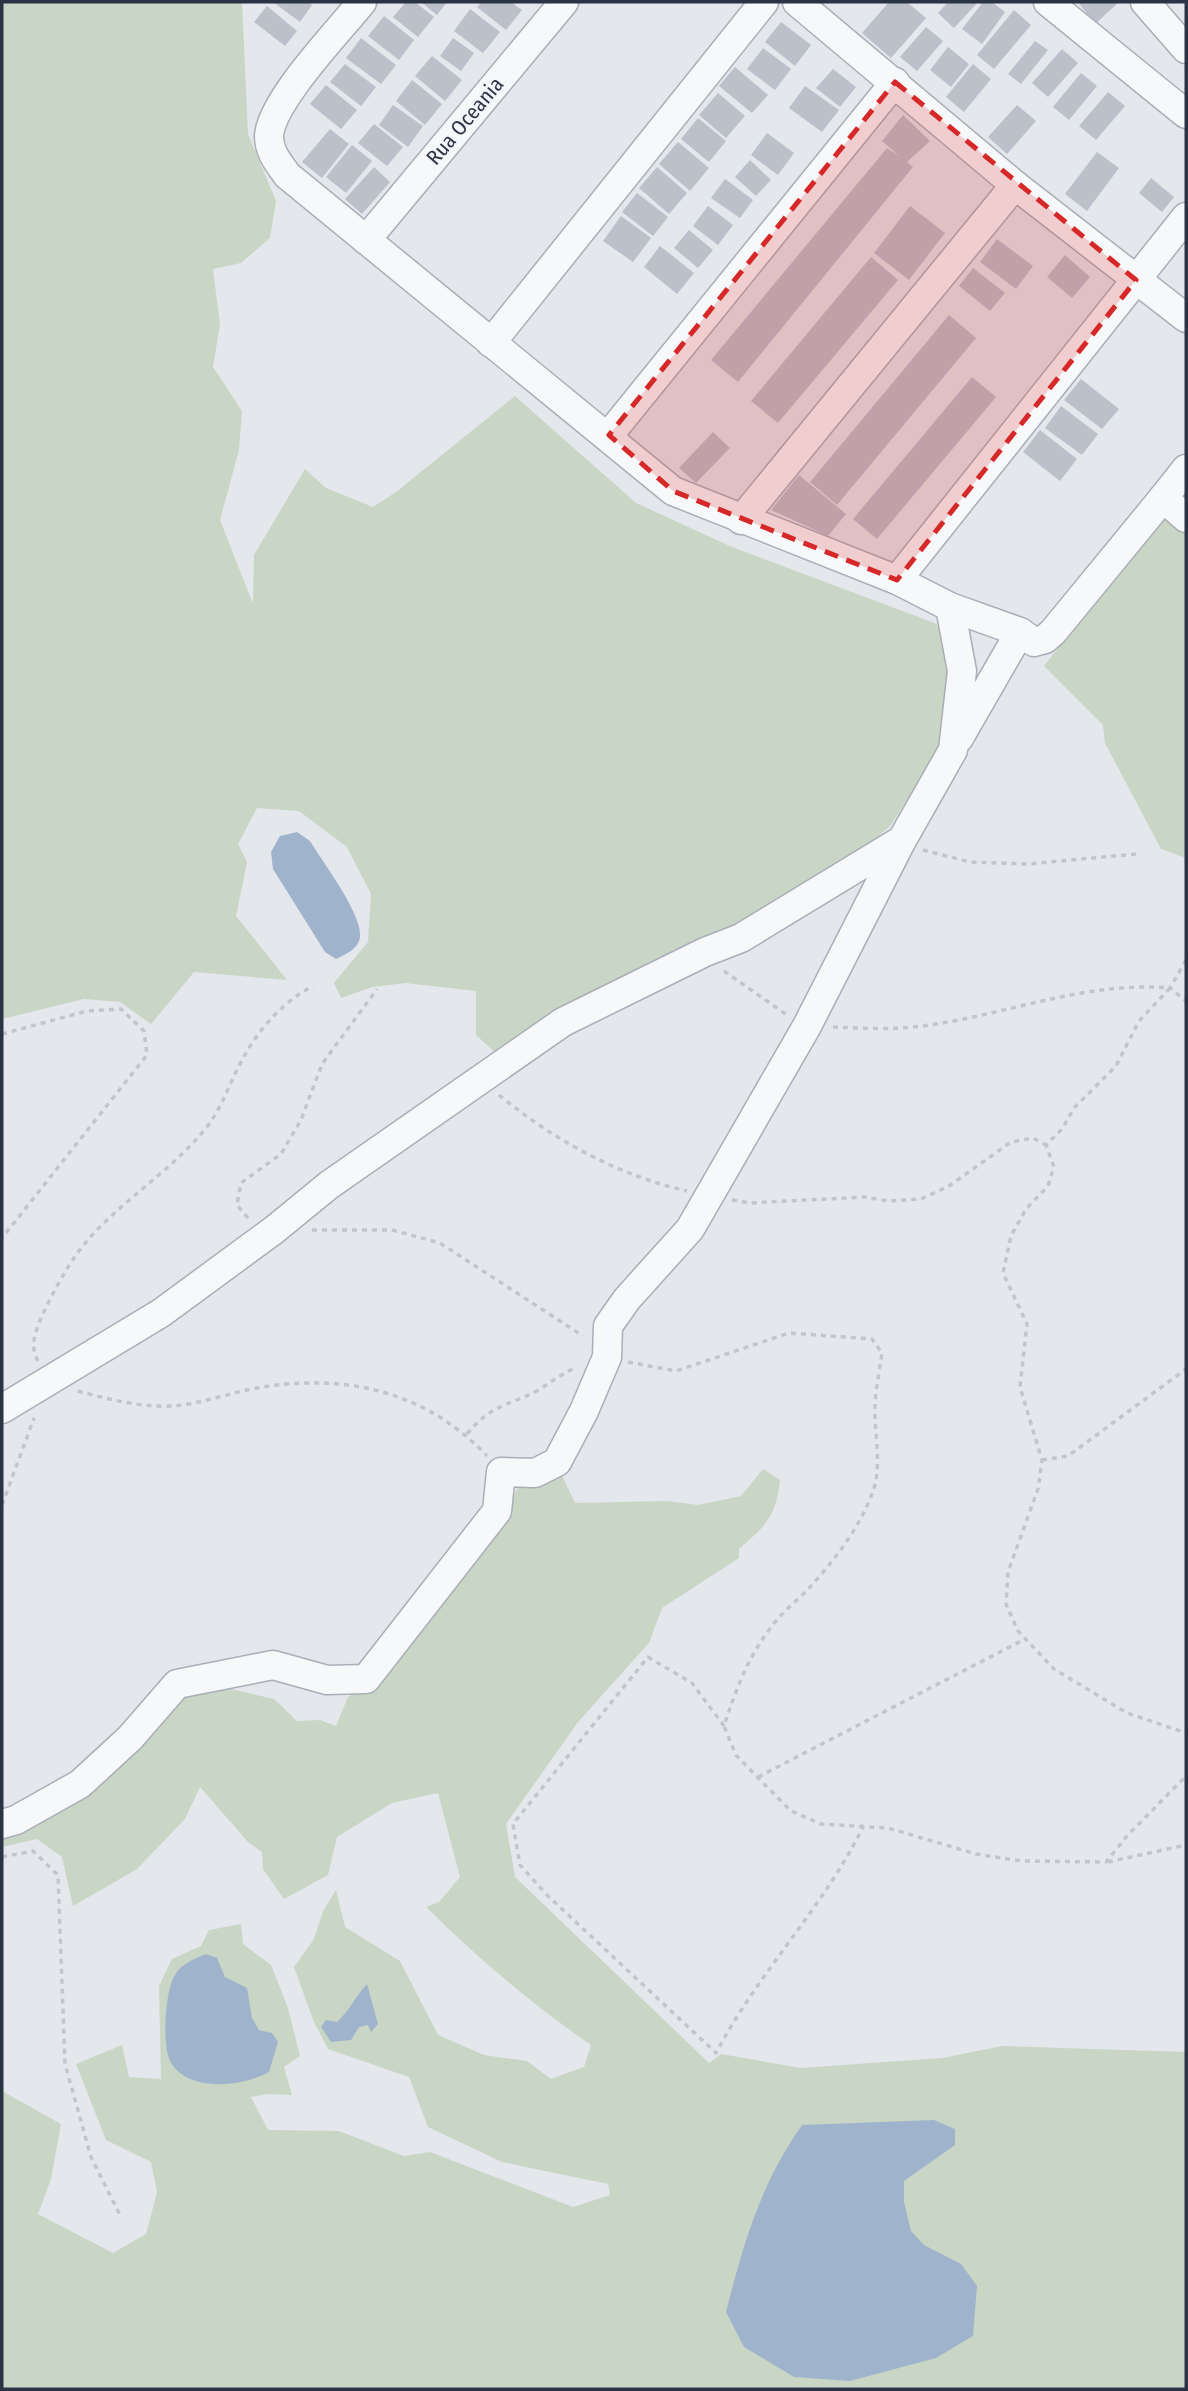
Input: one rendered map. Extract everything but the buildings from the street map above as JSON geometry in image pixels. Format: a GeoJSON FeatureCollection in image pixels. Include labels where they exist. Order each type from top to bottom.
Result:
{"type":"FeatureCollection","features":[{"type":"Feature","properties":{"kind":"street"},"geometry":{"type":"LineString","coordinates":[[362,2],[280,104],[269,134],[271,154],[287,175],[491,343],[609,435],[674,491],[897,580],[950,607],[1020,632],[1034,642],[1045,639],[1053,632],[1186,469]]}},
{"type":"Feature","properties":{"kind":"street","name":"Rua Oceania"},"geometry":{"type":"LineString","coordinates":[[366,240],[564,2]]}},
{"type":"Feature","properties":{"kind":"street"},"geometry":{"type":"LineString","coordinates":[[491,343],[764,2]]}},
{"type":"Feature","properties":{"kind":"street"},"geometry":{"type":"LineString","coordinates":[[797,2],[1015,185],[1186,318]]}},
{"type":"Feature","properties":{"kind":"street"},"geometry":{"type":"LineString","coordinates":[[1048,2],[1186,114]]}},
{"type":"Feature","properties":{"kind":"street"},"geometry":{"type":"LineString","coordinates":[[1145,2],[1186,49]]}},
{"type":"Feature","properties":{"kind":"street"},"geometry":{"type":"LineString","coordinates":[[609,435],[895,82]]}},
{"type":"Feature","properties":{"kind":"street"},"geometry":{"type":"LineString","coordinates":[[741,520],[1015,185]]}},
{"type":"Feature","properties":{"kind":"street"},"geometry":{"type":"LineString","coordinates":[[897,580],[1186,216]]}},
{"type":"Feature","properties":{"kind":"street"},"geometry":{"type":"LineString","coordinates":[[1163,498],[1186,518]]}},
{"type":"Feature","properties":{"kind":"street"},"geometry":{"type":"LineString","coordinates":[[950,607],[962,671],[953,750]]}},
{"type":"Feature","properties":{"kind":"street"},"geometry":{"type":"LineString","coordinates":[[2,1824],[16,1821],[80,1784],[130,1738],[177,1684],[273,1665],[327,1680],[366,1679],[497,1511],[501,1472],[535,1473],[557,1462],[584,1411],[607,1357],[608,1326],[627,1299],[690,1229],[706,1196],[807,1026],[902,840],[1020,632]]}},
{"type":"Feature","properties":{"kind":"street"},"geometry":{"type":"LineString","coordinates":[[2,1409],[48,1378],[161,1313],[274,1230],[328,1185],[564,1022],[705,952],[741,938],[902,840]]}},
{"type":"Feature","properties":{"kind":"path"},"geometry":{"type":"LineString","coordinates":[[902,840],[922,850],[970,862],[1079,861],[1136,853]]}},
{"type":"Feature","properties":{"kind":"path"},"geometry":{"type":"LineString","coordinates":[[705,952],[720,969],[768,1004],[807,1026],[904,1028],[1089,992],[1140,986],[1170,988],[1186,1001]]}},
{"type":"Feature","properties":{"kind":"path"},"geometry":{"type":"LineString","coordinates":[[1046,1145],[1062,1129],[1074,1108],[1116,1066],[1139,1021],[1170,988],[1179,967],[1186,960]]}},
{"type":"Feature","properties":{"kind":"path"},"geometry":{"type":"LineString","coordinates":[[313,986],[291,998],[264,1028],[242,1060],[215,1115],[196,1140],[96,1233],[71,1262],[34,1334],[34,1355],[48,1378],[66,1388],[98,1397],[172,1406],[254,1389],[329,1383],[365,1386],[398,1396],[467,1435],[501,1472]]}},
{"type":"Feature","properties":{"kind":"path"},"geometry":{"type":"LineString","coordinates":[[377,989],[322,1064],[301,1120],[281,1154],[241,1183],[237,1205],[247,1218],[274,1230],[392,1230],[440,1243],[563,1321],[607,1357],[676,1371],[789,1333],[872,1339],[882,1353],[875,1414],[874,1489],[858,1523],[835,1556],[811,1586],[774,1623],[752,1653],[738,1681],[724,1726]]}},
{"type":"Feature","properties":{"kind":"path"},"geometry":{"type":"LineString","coordinates":[[2,1034],[87,1010],[121,1009],[144,1031],[147,1055],[2,1238]]}},
{"type":"Feature","properties":{"kind":"path"},"geometry":{"type":"LineString","coordinates":[[485,1075],[499,1095],[559,1141],[670,1188],[750,1203],[864,1198],[888,1201],[921,1199],[949,1186],[1011,1142],[1033,1138],[1046,1145],[1054,1167],[1048,1186],[1026,1209],[1011,1236],[1003,1273],[1027,1324],[1020,1387],[1042,1460],[1038,1489],[1008,1572],[1006,1604],[1025,1639],[1054,1669],[1126,1713],[1186,1733]]}},
{"type":"Feature","properties":{"kind":"path"},"geometry":{"type":"LineString","coordinates":[[467,1435],[478,1420],[503,1403],[536,1391],[562,1373],[607,1357]]}},
{"type":"Feature","properties":{"kind":"path"},"geometry":{"type":"LineString","coordinates":[[1042,1460],[1068,1457],[1186,1369]]}},
{"type":"Feature","properties":{"kind":"path"},"geometry":{"type":"LineString","coordinates":[[2,1505],[34,1416]]}},
{"type":"Feature","properties":{"kind":"path"},"geometry":{"type":"LineString","coordinates":[[758,1777],[1025,1639]]}},
{"type":"Feature","properties":{"kind":"path"},"geometry":{"type":"LineString","coordinates":[[863,1827],[842,1868],[758,1984],[716,2053],[547,1895],[520,1865],[513,1824],[648,1657],[692,1683],[724,1726],[736,1755],[791,1811],[821,1824],[888,1828],[976,1854],[1022,1861],[1106,1862],[1186,1845]]}},
{"type":"Feature","properties":{"kind":"path"},"geometry":{"type":"LineString","coordinates":[[1106,1862],[1126,1836],[1186,1776]]}},
{"type":"Feature","properties":{"kind":"path"},"geometry":{"type":"LineString","coordinates":[[2,1857],[33,1851],[58,1875],[65,2064],[91,2157],[120,2215]]}},
{"type":"Feature","properties":{"kind":"highlighted area"},"geometry":{"type":"Polygon","coordinates":[[[895,82],[1136,280],[897,580],[673,491],[609,435],[895,82]]]}},
{"type":"Feature","properties":{"kind":"green space"},"geometry":{"type":"Polygon","coordinates":[[[2,2],[242,2],[248,134],[276,201],[270,238],[241,263],[213,269],[220,324],[213,367],[242,411],[239,450],[220,520],[253,604],[254,555],[305,469],[326,488],[373,507],[396,492],[515,396],[636,503],[732,547],[937,624],[953,679],[947,729],[925,772],[891,825],[850,862],[499,1056],[476,1035],[476,991],[406,983],[372,987],[341,998],[334,983],[368,942],[371,894],[347,847],[299,811],[257,808],[238,844],[247,862],[236,916],[287,980],[194,972],[151,1024],[120,1002],[84,999],[2,1019],[2,2]]]}},
{"type":"Feature","properties":{"kind":"green space"},"geometry":{"type":"Polygon","coordinates":[[[1162,518],[1172,521],[1186,535],[1186,858],[1161,849],[1105,743],[1103,725],[1044,666],[1162,518]]]}},
{"type":"Feature","properties":{"kind":"green space"},"geometry":{"type":"Polygon","coordinates":[[[559,1469],[575,1503],[667,1501],[698,1505],[741,1496],[763,1469],[780,1480],[772,1512],[763,1527],[739,1549],[739,1558],[662,1608],[649,1643],[578,1722],[506,1824],[515,1877],[709,2063],[721,2054],[800,2068],[942,2058],[1002,2046],[1186,2052],[1186,2389],[2,2389],[2,2091],[61,2124],[51,2179],[38,2214],[113,2253],[146,2234],[157,2192],[151,2162],[106,2140],[76,2064],[122,2045],[129,2077],[161,2079],[159,1986],[172,1959],[201,1946],[209,1930],[241,1924],[243,1944],[271,1965],[288,2008],[300,2056],[284,2067],[292,2095],[267,2094],[251,2097],[268,2130],[339,2131],[404,2156],[430,2152],[573,2207],[610,2195],[608,2184],[502,2162],[428,2127],[409,2077],[328,2049],[314,2022],[294,1967],[314,1939],[323,1911],[336,1890],[345,1927],[400,1961],[438,2035],[484,2055],[527,2061],[551,2079],[584,2067],[591,2045],[506,1980],[426,1907],[439,1902],[460,1877],[438,1793],[392,1803],[337,1837],[328,1875],[284,1899],[263,1869],[262,1852],[248,1842],[200,1787],[185,1819],[137,1869],[73,1906],[62,1857],[37,1839],[2,1847],[2,1833],[170,1703],[222,1687],[274,1699],[297,1721],[320,1720],[336,1726],[348,1697],[395,1668],[413,1634],[498,1527],[517,1489],[559,1469]]]}},
{"type":"Feature","properties":{"kind":"water"},"geometry":{"type":"Polygon","coordinates":[[[297,832],[310,841],[356,916],[360,938],[351,951],[336,959],[325,952],[273,869],[271,852],[280,836],[297,832]]]}},
{"type":"Feature","properties":{"kind":"water"},"geometry":{"type":"Polygon","coordinates":[[[206,1954],[217,1958],[225,1977],[247,1988],[252,2018],[259,2030],[272,2033],[278,2042],[269,2072],[245,2081],[216,2084],[189,2078],[178,2071],[170,2061],[165,2031],[172,1983],[181,1967],[206,1954]]]}},
{"type":"Feature","properties":{"kind":"water"},"geometry":{"type":"Polygon","coordinates":[[[367,1984],[378,2024],[371,2032],[368,2025],[359,2027],[351,2040],[331,2042],[321,2027],[326,2020],[337,2022],[367,1984]]]}},
{"type":"Feature","properties":{"kind":"water"},"geometry":{"type":"Polygon","coordinates":[[[934,2120],[955,2129],[955,2145],[904,2181],[904,2202],[911,2231],[924,2245],[961,2264],[977,2286],[973,2336],[936,2358],[850,2381],[794,2377],[744,2347],[726,2312],[764,2192],[787,2147],[802,2125],[934,2120]]]}}]}
